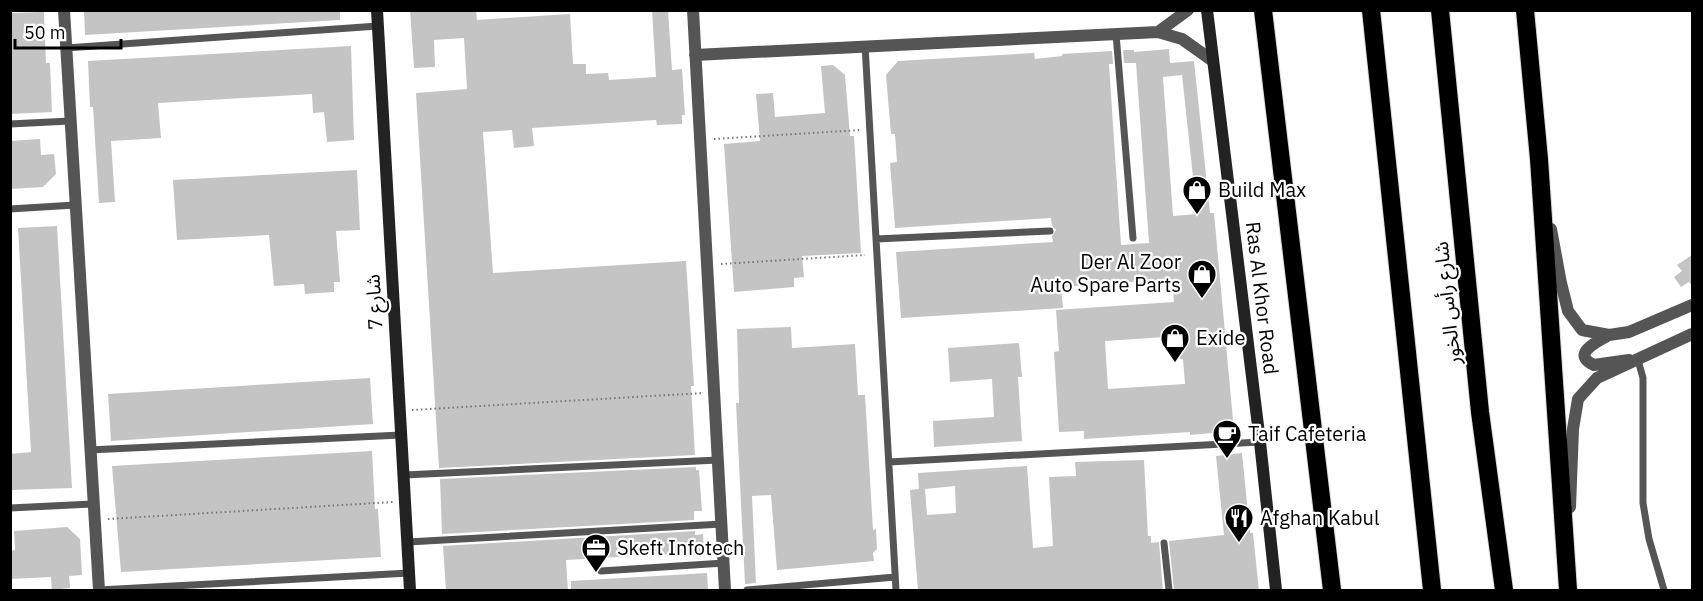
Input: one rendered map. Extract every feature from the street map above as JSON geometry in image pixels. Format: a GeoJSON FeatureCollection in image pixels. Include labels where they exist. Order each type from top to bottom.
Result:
{"type":"FeatureCollection","features":[{"type":"Feature","properties":{"kind":"highway"},"geometry":{"type":"LineString","coordinates":[[1263,10],[1332,591]]}},
{"type":"Feature","properties":{"kind":"highway"},"geometry":{"type":"LineString","coordinates":[[1371,10],[1430,587]]}},
{"type":"Feature","properties":{"kind":"highway","name":"شارع رأس الخور"},"geometry":{"type":"LineString","coordinates":[[1440,10],[1480,412],[1504,591]]}},
{"type":"Feature","properties":{"kind":"highway"},"geometry":{"type":"LineString","coordinates":[[1525,10],[1539,159],[1567,588]]}},
{"type":"Feature","properties":{"kind":"street"},"geometry":{"type":"LineString","coordinates":[[64,10],[92,504],[99,590]]}},
{"type":"Feature","properties":{"kind":"street","name":"شارع 7"},"geometry":{"type":"LineString","coordinates":[[377,10],[410,591]]}},
{"type":"Feature","properties":{"kind":"street"},"geometry":{"type":"LineString","coordinates":[[693,10],[725,591]]}},
{"type":"Feature","properties":{"kind":"street"},"geometry":{"type":"LineString","coordinates":[[1158,32],[1188,10]]}},
{"type":"Feature","properties":{"kind":"street","name":"Ras Al Khor Road"},"geometry":{"type":"LineString","coordinates":[[1207,10],[1276,591]]}},
{"type":"Feature","properties":{"kind":"street"},"geometry":{"type":"LineString","coordinates":[[695,55],[1158,32],[1187,42],[1213,61]]}},
{"type":"Feature","properties":{"kind":"street"},"geometry":{"type":"LineString","coordinates":[[1539,159],[1568,311],[1582,330],[1608,335],[1629,332],[1692,305]]}},
{"type":"Feature","properties":{"kind":"street"},"geometry":{"type":"LineString","coordinates":[[1567,588],[1573,429],[1578,399],[1598,378],[1692,334]]}},
{"type":"Feature","properties":{"kind":"street"},"geometry":{"type":"LineString","coordinates":[[1608,335],[1588,347],[1585,356],[1589,364],[1638,360]]}},
{"type":"Feature","properties":{"kind":"lane"},"geometry":{"type":"LineString","coordinates":[[66,48],[378,26]]}},
{"type":"Feature","properties":{"kind":"lane"},"geometry":{"type":"LineString","coordinates":[[1116,34],[1133,238]]}},
{"type":"Feature","properties":{"kind":"lane"},"geometry":{"type":"LineString","coordinates":[[865,45],[896,591]]}},
{"type":"Feature","properties":{"kind":"lane"},"geometry":{"type":"LineString","coordinates":[[10,124],[70,121]]}},
{"type":"Feature","properties":{"kind":"lane"},"geometry":{"type":"LineString","coordinates":[[10,209],[75,205]]}},
{"type":"Feature","properties":{"kind":"lane"},"geometry":{"type":"LineString","coordinates":[[876,239],[1050,231]]}},
{"type":"Feature","properties":{"kind":"lane"},"geometry":{"type":"LineString","coordinates":[[1638,360],[1643,378],[1643,503],[1649,539],[1664,591]]}},
{"type":"Feature","properties":{"kind":"lane"},"geometry":{"type":"LineString","coordinates":[[89,450],[401,435]]}},
{"type":"Feature","properties":{"kind":"lane"},"geometry":{"type":"LineString","coordinates":[[889,462],[1260,442]]}},
{"type":"Feature","properties":{"kind":"lane"},"geometry":{"type":"LineString","coordinates":[[404,475],[718,460]]}},
{"type":"Feature","properties":{"kind":"lane"},"geometry":{"type":"LineString","coordinates":[[10,508],[92,504]]}},
{"type":"Feature","properties":{"kind":"lane"},"geometry":{"type":"LineString","coordinates":[[408,542],[722,524]]}},
{"type":"Feature","properties":{"kind":"lane"},"geometry":{"type":"LineString","coordinates":[[1164,543],[1169,591]]}},
{"type":"Feature","properties":{"kind":"lane"},"geometry":{"type":"LineString","coordinates":[[601,571],[724,563]]}},
{"type":"Feature","properties":{"kind":"lane"},"geometry":{"type":"LineString","coordinates":[[99,590],[409,573]]}},
{"type":"Feature","properties":{"kind":"lane"},"geometry":{"type":"LineString","coordinates":[[747,591],[895,577]]}},
{"type":"Feature","properties":{"kind":"path"},"geometry":{"type":"LineString","coordinates":[[700,140],[870,130]]}},
{"type":"Feature","properties":{"kind":"path"},"geometry":{"type":"LineString","coordinates":[[707,265],[877,255]]}},
{"type":"Feature","properties":{"kind":"path"},"geometry":{"type":"LineString","coordinates":[[400,410],[714,392]]}},
{"type":"Feature","properties":{"kind":"path"},"geometry":{"type":"LineString","coordinates":[[93,520],[405,502]]}},
{"type":"Feature","properties":{"kind":"building"},"geometry":{"type":"Polygon","coordinates":[[[84,10],[340,10],[340,20],[85,35],[84,10]]]}},
{"type":"Feature","properties":{"kind":"building"},"geometry":{"type":"Polygon","coordinates":[[[410,10],[476,10],[477,20],[570,14],[573,64],[586,64],[586,74],[608,73],[609,80],[656,77],[652,10],[668,10],[672,70],[682,69],[685,115],[682,115],[682,124],[657,125],[656,120],[532,128],[534,146],[514,148],[512,130],[483,132],[493,273],[686,261],[694,386],[691,386],[695,455],[439,468],[416,93],[467,89],[464,38],[434,40],[435,67],[414,68],[410,10]]]}},
{"type":"Feature","properties":{"kind":"building"},"geometry":{"type":"Polygon","coordinates":[[[44,12],[46,63],[50,63],[52,112],[10,114],[10,13],[44,12]]]}},
{"type":"Feature","properties":{"kind":"building"},"geometry":{"type":"Polygon","coordinates":[[[351,46],[354,140],[327,142],[324,112],[313,113],[312,94],[158,103],[161,138],[111,141],[115,202],[99,203],[88,61],[351,46]]]}},
{"type":"Feature","properties":{"kind":"building"},"geometry":{"type":"Polygon","coordinates":[[[1169,49],[1170,63],[1194,61],[1210,213],[1214,213],[1234,431],[1084,439],[1084,431],[1059,432],[1054,352],[1059,351],[1056,310],[1174,302],[1172,279],[1061,287],[1063,308],[901,318],[896,252],[1053,242],[1052,236],[1056,230],[1052,226],[1051,218],[895,228],[890,163],[897,162],[895,134],[891,134],[886,75],[898,61],[1034,53],[1035,59],[1062,56],[1062,54],[1112,51],[1113,64],[1109,64],[1121,245],[1149,243],[1136,63],[1124,63],[1123,50],[1134,50],[1134,52],[1169,49]],[[1182,75],[1163,77],[1173,216],[1197,214],[1182,75]],[[1165,337],[1105,341],[1108,389],[1185,384],[1183,359],[1180,359],[1179,346],[1166,347],[1165,337]]]}},
{"type":"Feature","properties":{"kind":"building"},"geometry":{"type":"Polygon","coordinates":[[[833,65],[845,75],[850,136],[854,136],[861,253],[802,256],[804,277],[794,278],[794,287],[734,292],[724,144],[760,141],[756,94],[773,93],[775,117],[825,113],[821,66],[833,65]]]}},
{"type":"Feature","properties":{"kind":"building"},"geometry":{"type":"Polygon","coordinates":[[[40,139],[41,155],[54,154],[56,174],[43,187],[10,189],[10,141],[40,139]]]}},
{"type":"Feature","properties":{"kind":"building"},"geometry":{"type":"Polygon","coordinates":[[[357,170],[360,230],[336,231],[340,282],[334,282],[334,292],[305,294],[304,284],[274,286],[269,235],[177,240],[173,180],[357,170]]]}},
{"type":"Feature","properties":{"kind":"building"},"geometry":{"type":"Polygon","coordinates":[[[57,226],[72,488],[10,490],[10,454],[31,452],[18,228],[57,226]]]}},
{"type":"Feature","properties":{"kind":"building"},"geometry":{"type":"Polygon","coordinates":[[[1692,255],[1692,286],[1689,282],[1681,287],[1674,277],[1682,271],[1677,265],[1692,255]]]}},
{"type":"Feature","properties":{"kind":"building"},"geometry":{"type":"Polygon","coordinates":[[[791,327],[792,348],[855,344],[858,395],[865,395],[873,530],[876,529],[877,549],[873,553],[874,561],[777,570],[771,495],[752,496],[756,583],[745,584],[736,403],[739,403],[737,329],[791,327]]]}},
{"type":"Feature","properties":{"kind":"building"},"geometry":{"type":"Polygon","coordinates":[[[1019,343],[1022,377],[1018,377],[1022,441],[934,447],[933,421],[994,417],[992,379],[950,382],[948,348],[1019,343]]]}},
{"type":"Feature","properties":{"kind":"building"},"geometry":{"type":"Polygon","coordinates":[[[370,378],[373,424],[111,441],[108,394],[370,378]]]}},
{"type":"Feature","properties":{"kind":"building"},"geometry":{"type":"Polygon","coordinates":[[[372,451],[375,509],[378,509],[381,557],[121,572],[112,466],[372,451]]]}},
{"type":"Feature","properties":{"kind":"building"},"geometry":{"type":"Polygon","coordinates":[[[1242,453],[1250,533],[1253,533],[1259,591],[1174,591],[1169,541],[1224,535],[1216,456],[1242,453]]]}},
{"type":"Feature","properties":{"kind":"building"},"geometry":{"type":"Polygon","coordinates":[[[1144,460],[1148,536],[1151,536],[1151,543],[1159,542],[1163,591],[918,591],[910,490],[919,489],[918,473],[1027,466],[1033,548],[1053,546],[1049,477],[1076,476],[1075,462],[1144,460]],[[955,486],[925,489],[927,515],[956,513],[955,486]]]}},
{"type":"Feature","properties":{"kind":"building"},"geometry":{"type":"Polygon","coordinates":[[[696,467],[696,470],[699,470],[702,511],[694,511],[694,520],[442,534],[440,479],[696,467]]]}},
{"type":"Feature","properties":{"kind":"building"},"geometry":{"type":"Polygon","coordinates":[[[67,527],[80,539],[82,575],[69,576],[70,588],[52,590],[51,577],[10,579],[10,551],[15,550],[14,531],[67,527]]]}},
{"type":"Feature","properties":{"kind":"building"},"geometry":{"type":"Polygon","coordinates":[[[695,531],[695,535],[703,534],[704,552],[566,560],[568,591],[446,591],[443,546],[695,531]]]}},
{"type":"Feature","properties":{"kind":"building"},"geometry":{"type":"Polygon","coordinates":[[[707,573],[708,589],[571,591],[571,581],[707,573]]]}},
{"type":"Feature","properties":{"kind":"place","name":"Build Max"},"geometry":{"type":"Point","coordinates":[1197,216]}},
{"type":"Feature","properties":{"kind":"place","name":"Der Al Zoor Auto Spare Parts"},"geometry":{"type":"Point","coordinates":[1202,300]}},
{"type":"Feature","properties":{"kind":"place","name":"Exide"},"geometry":{"type":"Point","coordinates":[1175,364]}},
{"type":"Feature","properties":{"kind":"place","name":"Taif Cafeteria"},"geometry":{"type":"Point","coordinates":[1227,460]}},
{"type":"Feature","properties":{"kind":"place","name":"Afghan Kabul"},"geometry":{"type":"Point","coordinates":[1239,544]}},
{"type":"Feature","properties":{"kind":"place","name":"Skeft Infotech"},"geometry":{"type":"Point","coordinates":[596,574]}}]}
